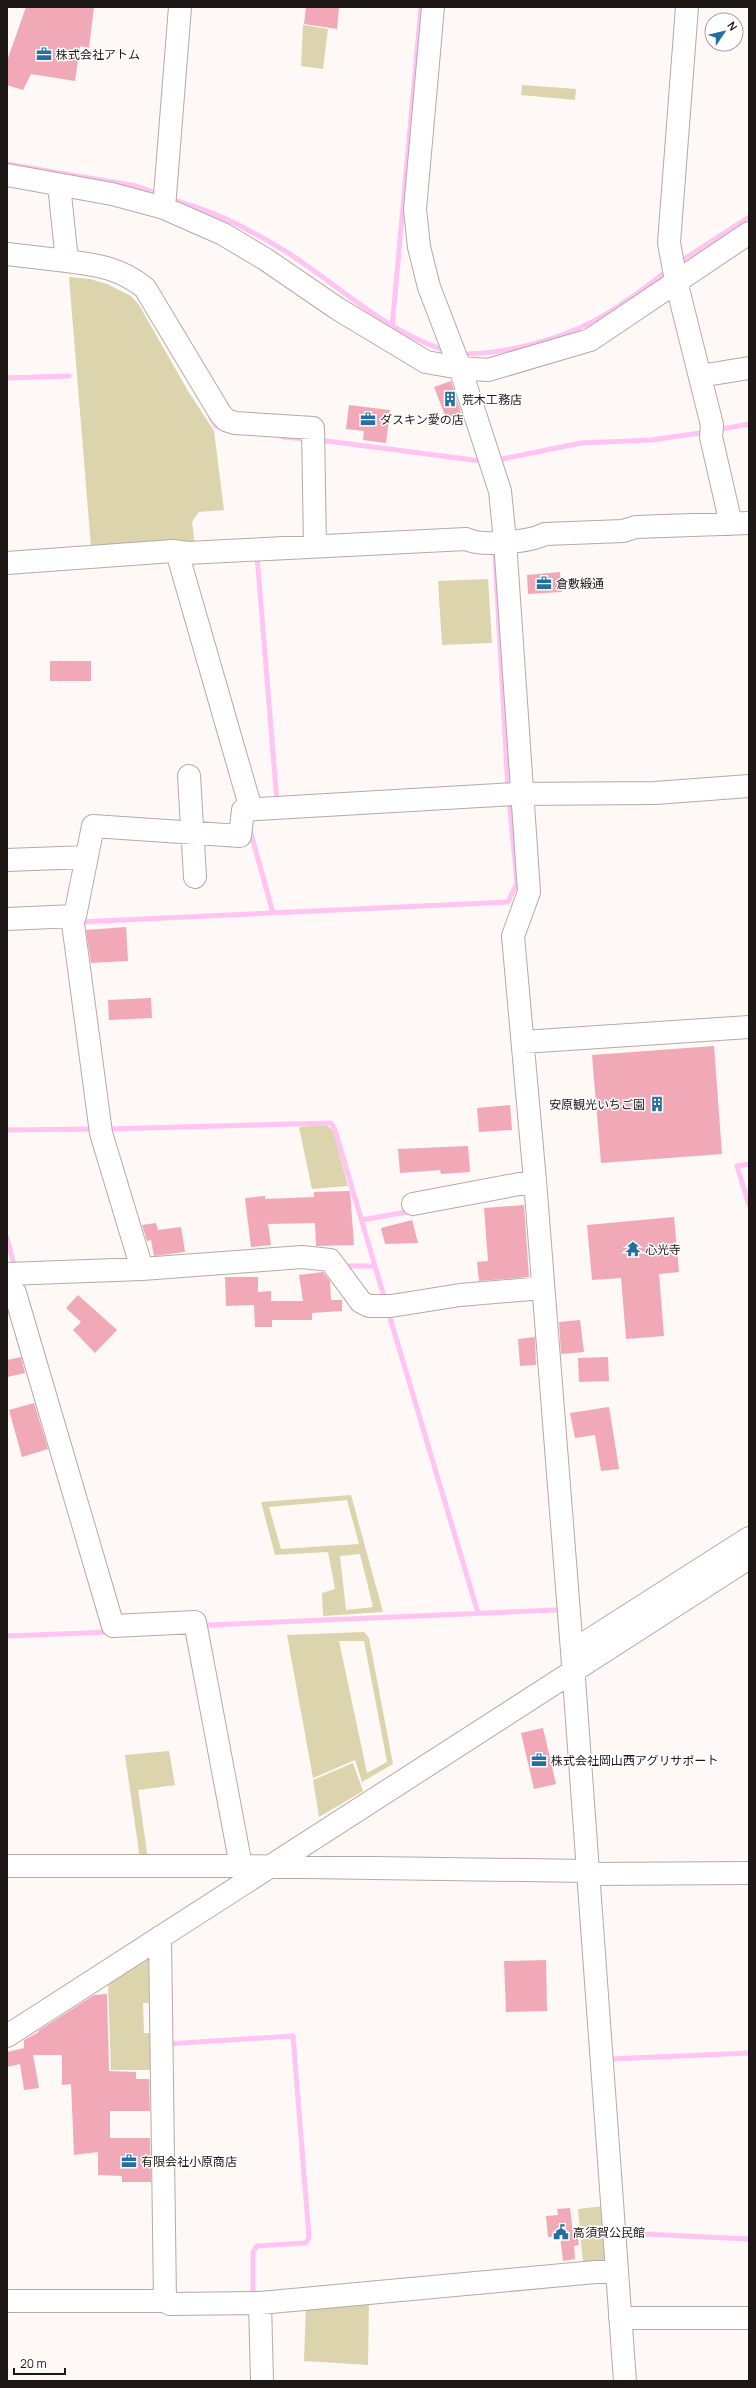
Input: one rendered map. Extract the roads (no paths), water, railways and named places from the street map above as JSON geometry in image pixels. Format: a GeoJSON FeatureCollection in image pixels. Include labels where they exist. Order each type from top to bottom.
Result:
{"type":"FeatureCollection","features":[{"type":"Feature","properties":{"kind":"street"},"geometry":{"type":"LineString","coordinates":[[165,200],[180,7]]}},
{"type":"Feature","properties":{"kind":"street"},"geometry":{"type":"LineString","coordinates":[[433,7],[415,209],[418,247],[429,287],[460,368],[500,491],[505,541],[513,795],[529,892],[513,936],[529,1042],[535,1181],[572,1651],[572,1673],[592,1873],[616,2270],[626,2318],[625,2381]]}},
{"type":"Feature","properties":{"kind":"street"},"geometry":{"type":"LineString","coordinates":[[7,563],[177,552],[466,539],[474,543],[535,539],[545,534],[740,524],[712,431],[674,271],[669,242],[687,7]]}},
{"type":"Feature","properties":{"kind":"street"},"geometry":{"type":"LineString","coordinates":[[7,175],[112,194],[165,200],[265,259],[338,309],[426,362],[460,368],[488,370],[590,340],[674,271],[749,233]]}},
{"type":"Feature","properties":{"kind":"street"},"geometry":{"type":"LineString","coordinates":[[59,185],[67,261]]}},
{"type":"Feature","properties":{"kind":"street"},"geometry":{"type":"LineString","coordinates":[[7,254],[103,266],[127,276],[145,288],[220,413],[226,420],[235,423],[313,428],[315,546]]}},
{"type":"Feature","properties":{"kind":"street"},"geometry":{"type":"LineString","coordinates":[[700,376],[749,368]]}},
{"type":"Feature","properties":{"kind":"street"},"geometry":{"type":"LineString","coordinates":[[177,552],[251,809]]}},
{"type":"Feature","properties":{"kind":"street"},"geometry":{"type":"LineString","coordinates":[[190,776],[195,877]]}},
{"type":"Feature","properties":{"kind":"street"},"geometry":{"type":"LineString","coordinates":[[142,1269],[101,1129],[72,921],[76,916],[93,826],[240,836],[243,810],[251,809],[513,795],[655,794],[749,786]]}},
{"type":"Feature","properties":{"kind":"street"},"geometry":{"type":"LineString","coordinates":[[7,860],[87,857]]}},
{"type":"Feature","properties":{"kind":"street"},"geometry":{"type":"LineString","coordinates":[[7,919],[72,921]]}},
{"type":"Feature","properties":{"kind":"street"},"geometry":{"type":"LineString","coordinates":[[529,1042],[749,1027]]}},
{"type":"Feature","properties":{"kind":"street"},"geometry":{"type":"LineString","coordinates":[[413,1204],[535,1181]]}},
{"type":"Feature","properties":{"kind":"street"},"geometry":{"type":"LineString","coordinates":[[253,1867],[195,1622],[113,1626],[15,1293],[8,1282],[142,1269],[302,1257],[330,1260],[361,1302],[369,1306],[388,1307],[460,1295],[543,1288]]}},
{"type":"Feature","properties":{"kind":"street"},"geometry":{"type":"LineString","coordinates":[[572,1651],[749,1538]]}},
{"type":"Feature","properties":{"kind":"street"},"geometry":{"type":"LineString","coordinates":[[7,2036],[160,1937],[253,1867],[572,1673],[749,1558]]}},
{"type":"Feature","properties":{"kind":"street"},"geometry":{"type":"LineString","coordinates":[[7,1866],[253,1867],[592,1873],[749,1873]]}},
{"type":"Feature","properties":{"kind":"street"},"geometry":{"type":"LineString","coordinates":[[160,1937],[165,2301]]}},
{"type":"Feature","properties":{"kind":"street"},"geometry":{"type":"LineString","coordinates":[[7,2301],[165,2301],[170,2304],[255,2303],[616,2270]]}},
{"type":"Feature","properties":{"kind":"street"},"geometry":{"type":"LineString","coordinates":[[255,2303],[262,2381]]}},
{"type":"Feature","properties":{"kind":"street"},"geometry":{"type":"LineString","coordinates":[[626,2318],[749,2318]]}},
{"type":"Feature","properties":{"kind":"waterway"},"geometry":{"type":"LineString","coordinates":[[392,328],[421,7]]}},
{"type":"Feature","properties":{"kind":"waterway"},"geometry":{"type":"LineString","coordinates":[[7,164],[136,186],[160,194]]}},
{"type":"Feature","properties":{"kind":"waterway"},"geometry":{"type":"LineString","coordinates":[[169,198],[207,211],[253,232],[305,264],[360,304],[398,329],[441,349]]}},
{"type":"Feature","properties":{"kind":"waterway"},"geometry":{"type":"LineString","coordinates":[[678,263],[749,217]]}},
{"type":"Feature","properties":{"kind":"waterway"},"geometry":{"type":"LineString","coordinates":[[464,354],[495,352],[512,349],[545,341],[576,330],[620,305],[668,270]]}},
{"type":"Feature","properties":{"kind":"waterway"},"geometry":{"type":"LineString","coordinates":[[7,378],[69,376]]}},
{"type":"Feature","properties":{"kind":"waterway"},"geometry":{"type":"LineString","coordinates":[[211,418],[216,426],[228,431]]}},
{"type":"Feature","properties":{"kind":"waterway"},"geometry":{"type":"LineString","coordinates":[[717,430],[749,424]]}},
{"type":"Feature","properties":{"kind":"waterway"},"geometry":{"type":"LineString","coordinates":[[497,460],[581,443],[651,440],[707,432]]}},
{"type":"Feature","properties":{"kind":"waterway"},"geometry":{"type":"LineString","coordinates":[[283,437],[307,439]]}},
{"type":"Feature","properties":{"kind":"waterway"},"geometry":{"type":"LineString","coordinates":[[319,440],[481,461]]}},
{"type":"Feature","properties":{"kind":"waterway"},"geometry":{"type":"LineString","coordinates":[[495,555],[508,789]]}},
{"type":"Feature","properties":{"kind":"waterway"},"geometry":{"type":"LineString","coordinates":[[257,556],[277,802]]}},
{"type":"Feature","properties":{"kind":"waterway"},"geometry":{"type":"LineString","coordinates":[[78,922],[508,902],[517,883],[509,799]]}},
{"type":"Feature","properties":{"kind":"waterway"},"geometry":{"type":"LineString","coordinates":[[250,830],[273,913]]}},
{"type":"Feature","properties":{"kind":"waterway"},"geometry":{"type":"LineString","coordinates":[[105,1129],[331,1123],[335,1130],[385,1300]]}},
{"type":"Feature","properties":{"kind":"waterway"},"geometry":{"type":"LineString","coordinates":[[7,1130],[95,1129]]}},
{"type":"Feature","properties":{"kind":"waterway"},"geometry":{"type":"LineString","coordinates":[[749,1164],[737,1166],[749,1205]]}},
{"type":"Feature","properties":{"kind":"waterway"},"geometry":{"type":"LineString","coordinates":[[362,1220],[412,1211]]}},
{"type":"Feature","properties":{"kind":"waterway"},"geometry":{"type":"LineString","coordinates":[[7,1238],[14,1265]]}},
{"type":"Feature","properties":{"kind":"waterway"},"geometry":{"type":"LineString","coordinates":[[342,1266],[375,1266]]}},
{"type":"Feature","properties":{"kind":"waterway"},"geometry":{"type":"LineString","coordinates":[[388,1311],[478,1613]]}},
{"type":"Feature","properties":{"kind":"waterway"},"geometry":{"type":"LineString","coordinates":[[201,1628],[209,1625],[557,1610]]}},
{"type":"Feature","properties":{"kind":"waterway"},"geometry":{"type":"LineString","coordinates":[[7,1636],[111,1632]]}},
{"type":"Feature","properties":{"kind":"waterway"},"geometry":{"type":"LineString","coordinates":[[167,2044],[293,2036],[309,2237],[306,2243],[257,2246],[253,2252],[253,2297]]}},
{"type":"Feature","properties":{"kind":"waterway"},"geometry":{"type":"LineString","coordinates":[[610,2059],[749,2053]]}},
{"type":"Feature","properties":{"kind":"waterway"},"geometry":{"type":"LineString","coordinates":[[623,2233],[749,2239]]}},
{"type":"Feature","properties":{"kind":"place","name":"株式会社アトム"},"geometry":{"type":"Point","coordinates":[44,54]}},
{"type":"Feature","properties":{"kind":"place","name":"荒木工務店"},"geometry":{"type":"Point","coordinates":[450,399]}},
{"type":"Feature","properties":{"kind":"place","name":"ダスキン愛の店"},"geometry":{"type":"Point","coordinates":[368,419]}},
{"type":"Feature","properties":{"kind":"place","name":"倉敷緞通"},"geometry":{"type":"Point","coordinates":[544,583]}},
{"type":"Feature","properties":{"kind":"place","name":"安原観光いちご園"},"geometry":{"type":"Point","coordinates":[657,1104]}},
{"type":"Feature","properties":{"kind":"place","name":"心光寺"},"geometry":{"type":"Point","coordinates":[633,1249]}},
{"type":"Feature","properties":{"kind":"place","name":"株式会社岡山西アグリサポート"},"geometry":{"type":"Point","coordinates":[539,1760]}},
{"type":"Feature","properties":{"kind":"place","name":"有限会社小原商店"},"geometry":{"type":"Point","coordinates":[129,2161]}},
{"type":"Feature","properties":{"kind":"place","name":"高須賀公民館"},"geometry":{"type":"Point","coordinates":[561,2232]}}]}
